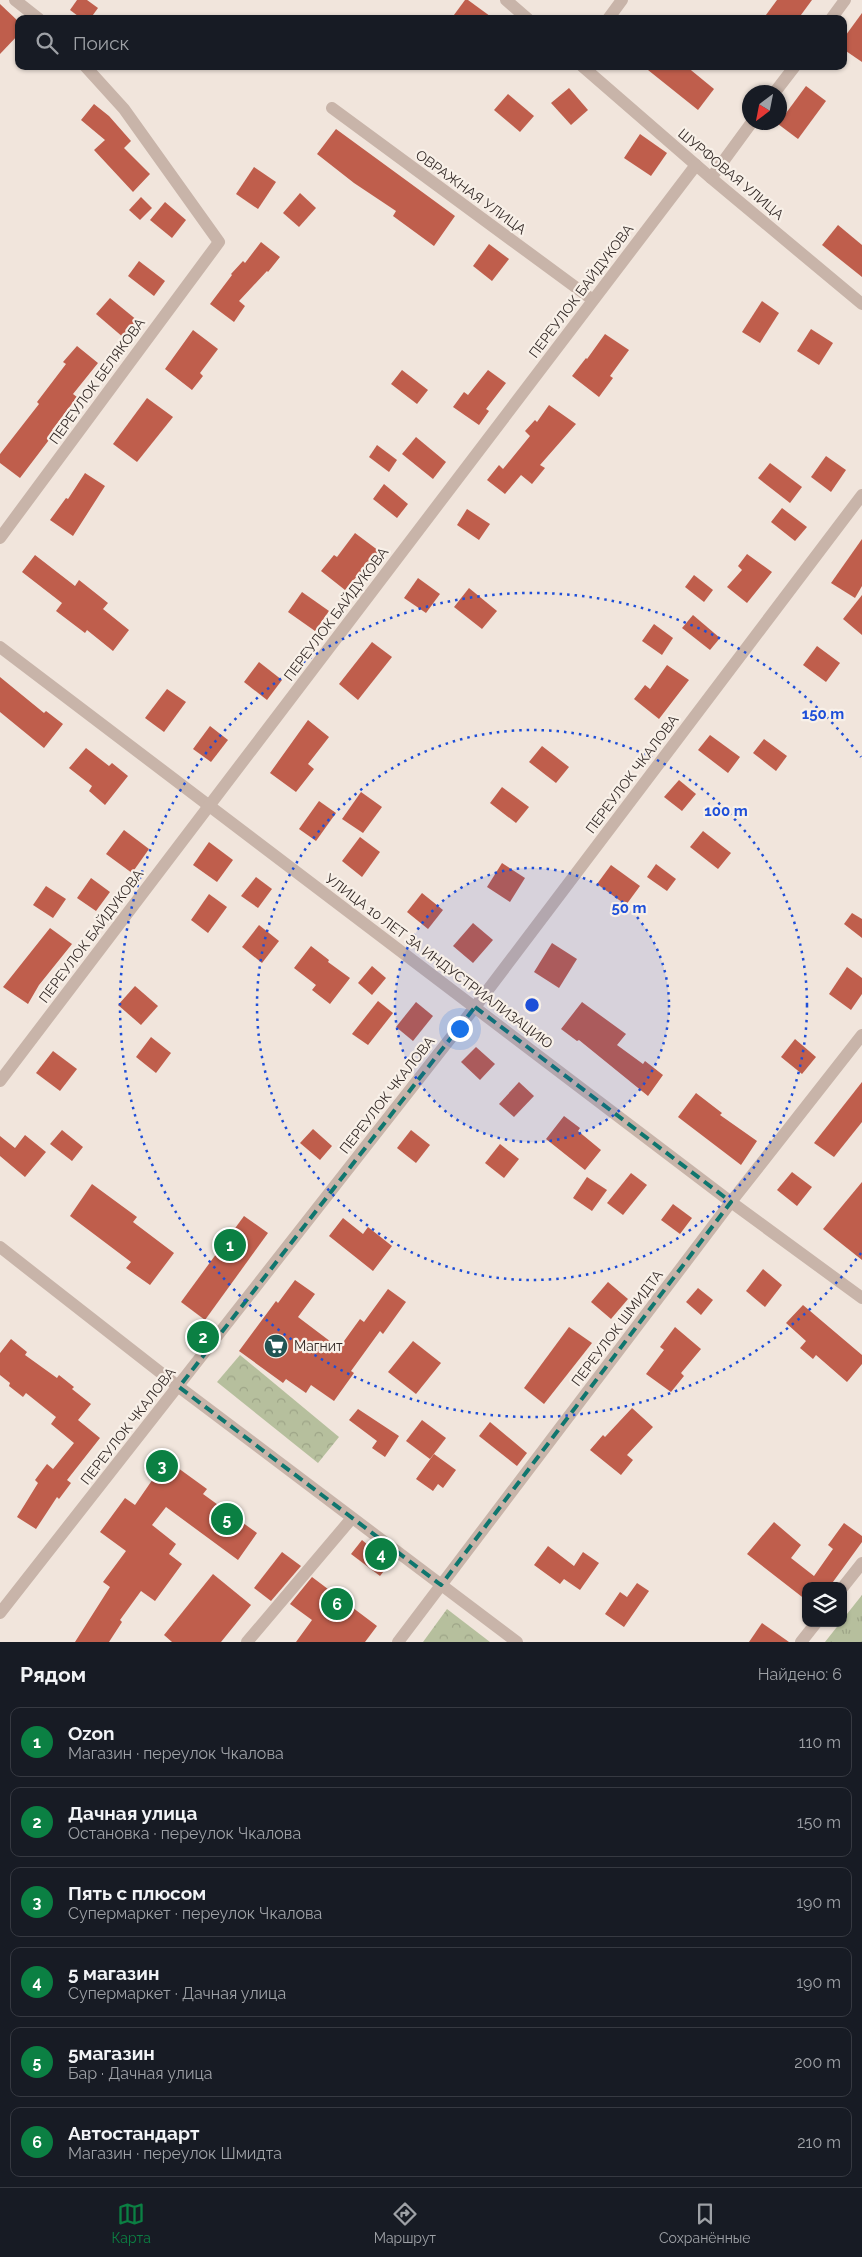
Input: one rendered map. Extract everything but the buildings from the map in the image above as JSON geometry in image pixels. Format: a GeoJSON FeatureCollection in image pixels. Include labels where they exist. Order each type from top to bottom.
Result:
{"type":"FeatureCollection","features":[{"type":"Feature","properties":{"kind":"street"},"geometry":{"type":"LineString","coordinates":[[14,0],[34,15]]}},
{"type":"Feature","properties":{"kind":"street"},"geometry":{"type":"LineString","coordinates":[[506,0],[523,15]]}},
{"type":"Feature","properties":{"kind":"street"},"geometry":{"type":"LineString","coordinates":[[611,15],[622,0]]}},
{"type":"Feature","properties":{"kind":"street"},"geometry":{"type":"LineString","coordinates":[[834,15],[845,0]]}},
{"type":"Feature","properties":{"kind":"street","name":"ПЕРЕУЛОК БЕЛЯКОВА"},"geometry":{"type":"LineString","coordinates":[[0,538],[219,242],[124,109],[88,70]]}},
{"type":"Feature","properties":{"kind":"street","name":"ШУРФОВАЯ УЛИЦА"},"geometry":{"type":"LineString","coordinates":[[587,70],[710,178],[862,304]]}},
{"type":"Feature","properties":{"kind":"street"},"geometry":{"type":"LineString","coordinates":[[780,85],[792,70]]}},
{"type":"Feature","properties":{"kind":"street","name":"ОВРАЖНАЯ УЛИЦА"},"geometry":{"type":"LineString","coordinates":[[332,108],[593,300]]}},
{"type":"Feature","properties":{"kind":"street"},"geometry":{"type":"LineString","coordinates":[[710,178],[746,130]]}},
{"type":"Feature","properties":{"kind":"street","name":"ПЕРЕУЛОК БАЙДУКОВА"},"geometry":{"type":"LineString","coordinates":[[0,1081],[696,165]]}},
{"type":"Feature","properties":{"kind":"street","name":"ПЕРЕУЛОК ЧКАЛОВА"},"geometry":{"type":"LineString","coordinates":[[0,1613],[475,1007],[862,494]]}},
{"type":"Feature","properties":{"kind":"street","name":"УЛИЦА 10 ЛЕТ ЗА ИНДУСТРИАЛИЗАЦИЮ"},"geometry":{"type":"LineString","coordinates":[[0,647],[731,1202],[862,1298]]}},
{"type":"Feature","properties":{"kind":"street","name":"ПЕРЕУЛОК ШМИДТА"},"geometry":{"type":"LineString","coordinates":[[398,1642],[731,1202],[862,1035]]}},
{"type":"Feature","properties":{"kind":"street"},"geometry":{"type":"LineString","coordinates":[[0,1247],[179,1387],[517,1642]]}},
{"type":"Feature","properties":{"kind":"street"},"geometry":{"type":"LineString","coordinates":[[247,1642],[352,1518]]}},
{"type":"Feature","properties":{"kind":"street"},"geometry":{"type":"LineString","coordinates":[[847,1582],[862,1563]]}},
{"type":"Feature","properties":{"kind":"street"},"geometry":{"type":"LineString","coordinates":[[801,1642],[813,1627]]}},
{"type":"Feature","properties":{"kind":"highlighted area"},"geometry":{"type":"Polygon","coordinates":[[[475,1007],[731,1202],[441,1585],[179,1387],[475,1007]]]}},
{"type":"Feature","properties":{"kind":"green space"},"geometry":{"type":"Polygon","coordinates":[[[240,1355],[339,1437],[318,1463],[217,1382],[240,1355]]]}},
{"type":"Feature","properties":{"kind":"green space"},"geometry":{"type":"Polygon","coordinates":[[[862,1595],[862,1642],[825,1642],[837,1627],[847,1627],[847,1614],[862,1595]]]}},
{"type":"Feature","properties":{"kind":"green space"},"geometry":{"type":"Polygon","coordinates":[[[447,1609],[490,1642],[423,1642],[447,1609]]]}},
{"type":"Feature","properties":{"kind":"place","name":"Ozon"},"geometry":{"type":"Point","coordinates":[230,1245]}},
{"type":"Feature","properties":{"kind":"place","name":"Дачная улица"},"geometry":{"type":"Point","coordinates":[203,1337]}},
{"type":"Feature","properties":{"kind":"place","name":"Магнит"},"geometry":{"type":"Point","coordinates":[276,1346]}},
{"type":"Feature","properties":{"kind":"place","name":"Пять с плюсом"},"geometry":{"type":"Point","coordinates":[162,1466]}},
{"type":"Feature","properties":{"kind":"place","name":"5магазин"},"geometry":{"type":"Point","coordinates":[227,1519]}},
{"type":"Feature","properties":{"kind":"place","name":"5 магазин"},"geometry":{"type":"Point","coordinates":[381,1554]}},
{"type":"Feature","properties":{"kind":"place","name":"Автостандарт"},"geometry":{"type":"Point","coordinates":[337,1604]}}]}
